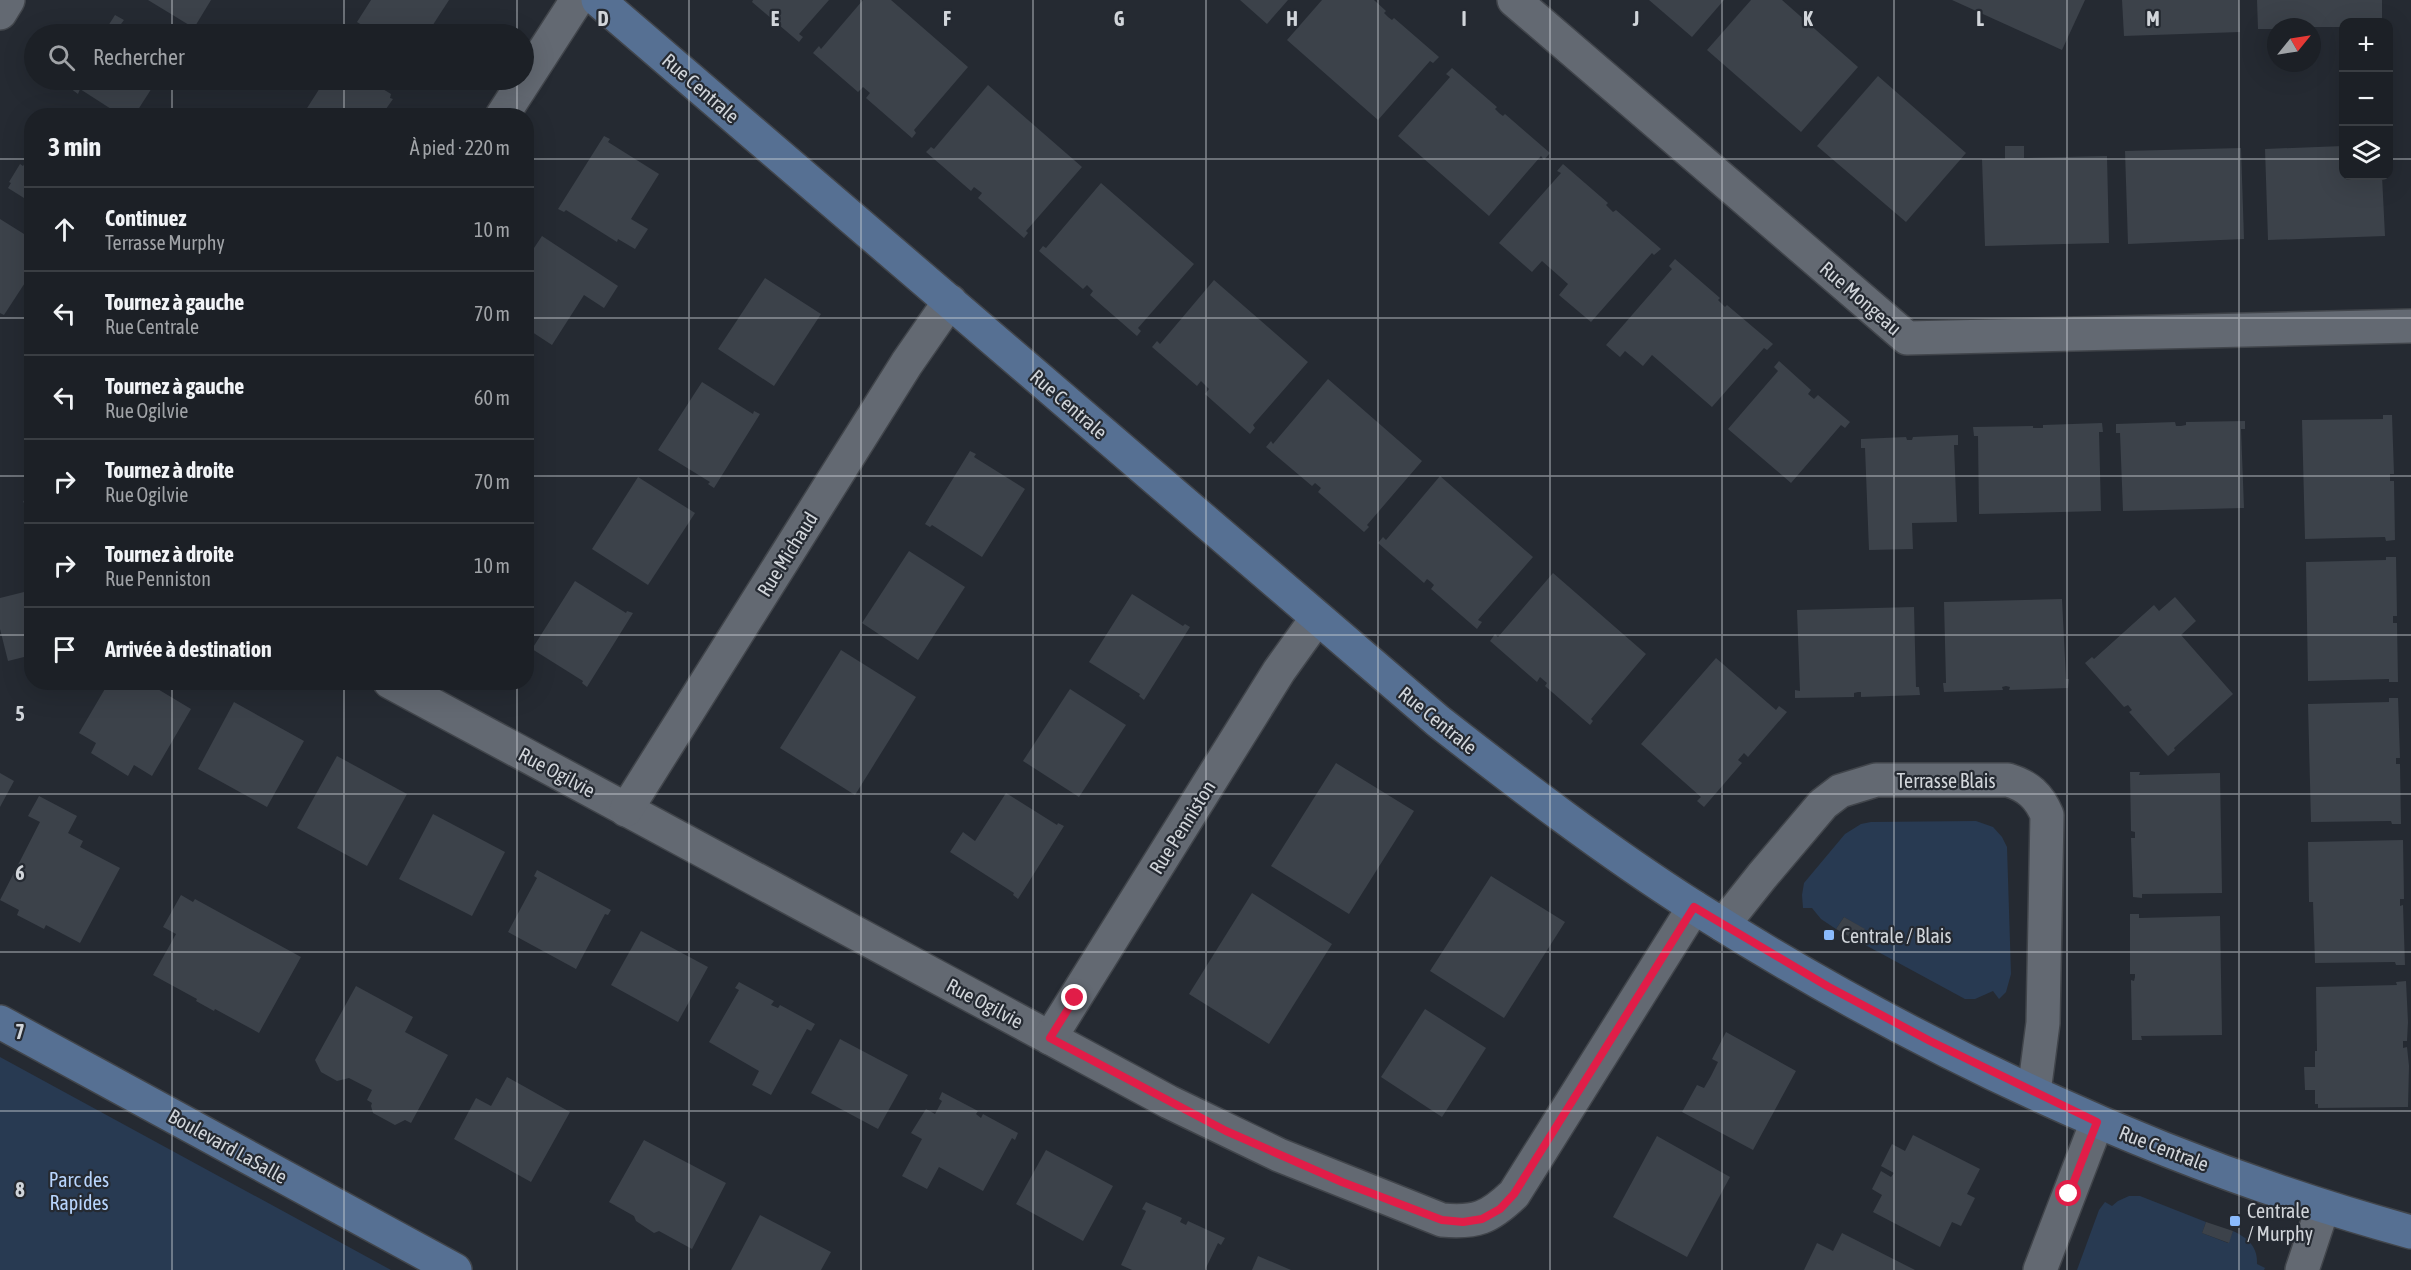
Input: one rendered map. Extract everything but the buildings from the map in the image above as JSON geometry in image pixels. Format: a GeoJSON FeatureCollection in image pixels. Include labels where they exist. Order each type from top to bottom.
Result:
{"type":"FeatureCollection","features":[{"type":"Feature","properties":{"kind":"street"},"geometry":{"type":"LineString","coordinates":[[0,13],[8,0]]}},
{"type":"Feature","properties":{"kind":"street"},"geometry":{"type":"LineString","coordinates":[[534,67],[577,0]]}},
{"type":"Feature","properties":{"kind":"street","name":"Rue Centrale"},"geometry":{"type":"LineString","coordinates":[[598,0],[1438,721],[1573,825],[1694,907],[1827,986],[2034,1092],[2097,1122],[2179,1155],[2323,1207],[2411,1232]]}},
{"type":"Feature","properties":{"kind":"street","name":"Rue Mongeau"},"geometry":{"type":"LineString","coordinates":[[1514,0],[1907,338],[2411,326]]}},
{"type":"Feature","properties":{"kind":"street"},"geometry":{"type":"LineString","coordinates":[[507,108],[519,90]]}},
{"type":"Feature","properties":{"kind":"street","name":"Rue Michaud"},"geometry":{"type":"LineString","coordinates":[[626,810],[907,363],[950,301]]}},
{"type":"Feature","properties":{"kind":"street","name":"Rue Penniston"},"geometry":{"type":"LineString","coordinates":[[1050,1038],[1273,681],[1317,618]]}},
{"type":"Feature","properties":{"kind":"street","name":"Rue Ogilvie"},"geometry":{"type":"LineString","coordinates":[[405,690],[1226,1131],[1342,1182],[1442,1220],[1463,1222],[1482,1219],[1500,1209],[1514,1194],[1694,907]]}},
{"type":"Feature","properties":{"kind":"street","name":"Terrasse Blais"},"geometry":{"type":"LineString","coordinates":[[1724,925],[1823,804],[1840,791],[1876,780],[2008,780],[2020,784],[2033,792],[2047,815],[2043,1023],[2034,1092]]}},
{"type":"Feature","properties":{"kind":"street","name":"Boulevard LaSalle"},"geometry":{"type":"LineString","coordinates":[[0,1022],[455,1270]]}},
{"type":"Feature","properties":{"kind":"street"},"geometry":{"type":"LineString","coordinates":[[2040,1270],[2097,1122]]}},
{"type":"Feature","properties":{"kind":"street"},"geometry":{"type":"LineString","coordinates":[[2302,1270],[2323,1207]]}},
{"type":"Feature","properties":{"kind":"green space"},"geometry":{"type":"Polygon","coordinates":[[[1976,821],[1993,827],[2007,847],[2011,974],[2006,992],[1999,999],[1993,991],[1975,999],[1965,999],[1858,941],[1864,929],[1844,917],[1836,929],[1821,919],[1812,908],[1803,908],[1804,883],[1845,834],[1861,824],[1976,821]]]}},
{"type":"Feature","properties":{"kind":"green space","name":"Parc des Rapides"},"geometry":{"type":"Polygon","coordinates":[[[0,1057],[391,1270],[0,1270],[0,1057]]]}},
{"type":"Feature","properties":{"kind":"green space"},"geometry":{"type":"Polygon","coordinates":[[[2129,1196],[2140,1196],[2206,1222],[2202,1233],[2228,1243],[2233,1231],[2251,1244],[2256,1253],[2257,1264],[2265,1268],[2264,1270],[2077,1270],[2099,1210],[2105,1202],[2112,1206],[2129,1196]]]}},
{"type":"Feature","properties":{"kind":"place","name":"Centrale / Blais"},"geometry":{"type":"Point","coordinates":[1829,935]}},
{"type":"Feature","properties":{"kind":"place","name":"Centrale / Murphy"},"geometry":{"type":"Point","coordinates":[2235,1221]}},
{"type":"Feature","properties":{"kind":"route"},"geometry":{"type":"LineString","coordinates":[[1075,998],[1050,1038],[1226,1131],[1342,1182],[1404,1206],[1442,1220],[1463,1222],[1482,1219],[1500,1209],[1514,1194],[1657,970],[1694,907],[1827,986],[1930,1041],[2097,1122],[2069,1194]]}}]}
